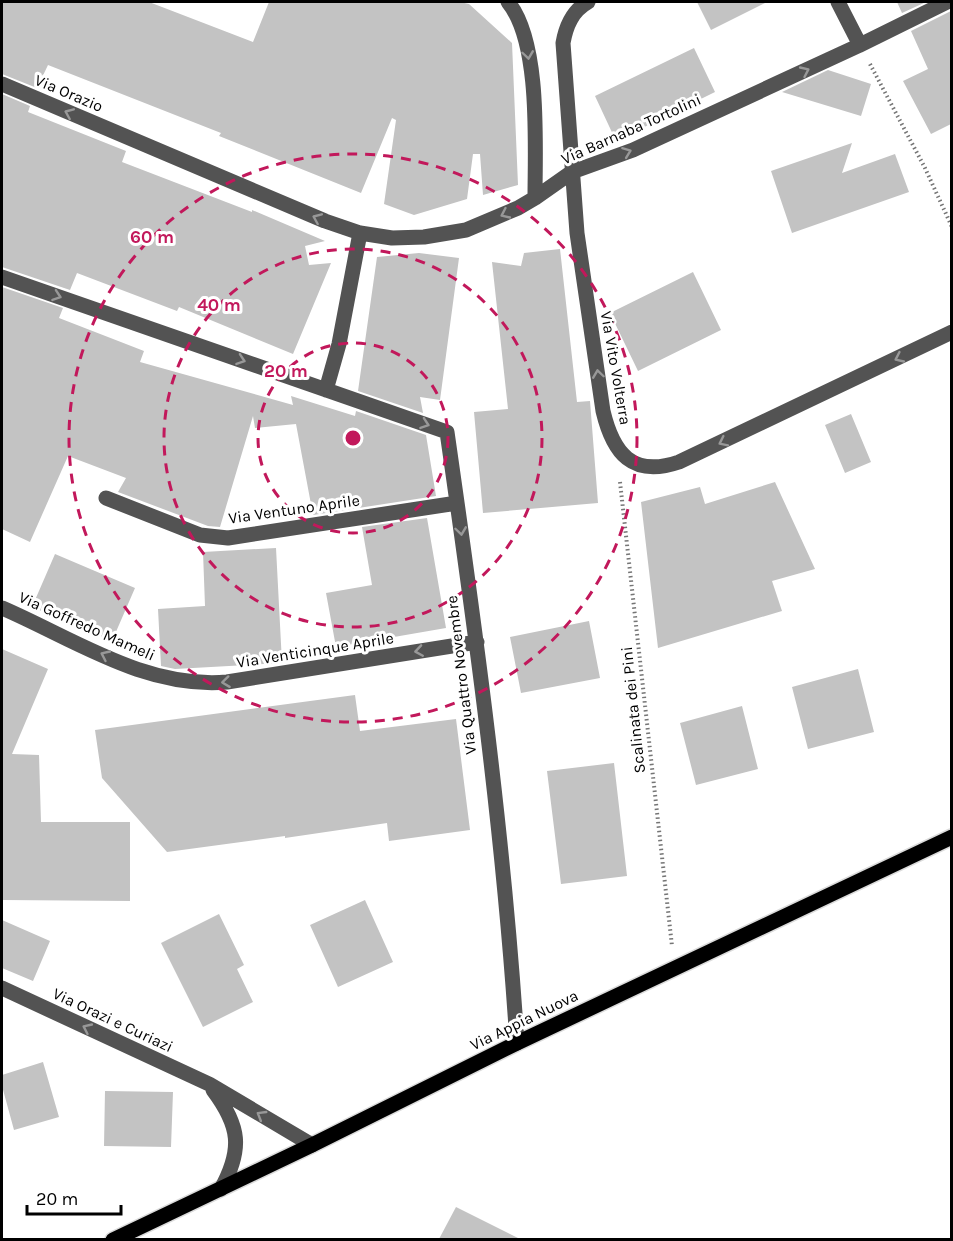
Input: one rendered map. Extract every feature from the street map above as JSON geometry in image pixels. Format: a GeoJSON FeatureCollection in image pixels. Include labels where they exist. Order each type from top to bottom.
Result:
{"type":"FeatureCollection","features":[{"type":"Feature","properties":{"kind":"main road","name":"Via Appia Nuova"},"geometry":{"type":"LineString","coordinates":[[113,1239],[312,1145],[517,1042],[951,837]]}},
{"type":"Feature","properties":{"kind":"street"},"geometry":{"type":"LineString","coordinates":[[508,2],[519,18],[526,38],[534,102],[536,198]]}},
{"type":"Feature","properties":{"kind":"street"},"geometry":{"type":"LineString","coordinates":[[838,2],[860,45]]}},
{"type":"Feature","properties":{"kind":"street","name":"Via Barnaba Tortolini"},"geometry":{"type":"LineString","coordinates":[[123,136],[325,221],[360,233],[407,239],[445,235],[484,224],[536,198],[572,172],[633,150],[860,45],[947,2]]}},
{"type":"Feature","properties":{"kind":"street","name":"Via Vito Volterra"},"geometry":{"type":"LineString","coordinates":[[585,3],[569,21],[564,43],[577,233],[603,411],[611,439],[627,459],[645,467],[659,468],[679,462],[951,332]]}},
{"type":"Feature","properties":{"kind":"street","name":"Via Orazio"},"geometry":{"type":"LineString","coordinates":[[2,84],[123,136]]}},
{"type":"Feature","properties":{"kind":"street"},"geometry":{"type":"LineString","coordinates":[[326,390],[339,344],[360,233]]}},
{"type":"Feature","properties":{"kind":"street","name":"Via Quattro Novembre"},"geometry":{"type":"LineString","coordinates":[[2,277],[447,432],[477,642],[511,953],[517,1042]]}},
{"type":"Feature","properties":{"kind":"street","name":"Via Ventuno Aprile"},"geometry":{"type":"LineString","coordinates":[[106,498],[200,535],[228,538],[457,503]]}},
{"type":"Feature","properties":{"kind":"street","name":"Via Goffredo Mameli"},"geometry":{"type":"LineString","coordinates":[[2,608],[140,672],[159,678]]}},
{"type":"Feature","properties":{"kind":"street","name":"Via Venticinque Aprile"},"geometry":{"type":"LineString","coordinates":[[159,678],[184,683],[227,682],[477,642]]}},
{"type":"Feature","properties":{"kind":"street","name":"Via Orazi e Curiazi"},"geometry":{"type":"LineString","coordinates":[[2,988],[209,1084],[312,1145]]}},
{"type":"Feature","properties":{"kind":"street"},"geometry":{"type":"LineString","coordinates":[[209,1084],[228,1112],[235,1129],[237,1144],[235,1160],[221,1189]]}},
{"type":"Feature","properties":{"kind":"path"},"geometry":{"type":"LineString","coordinates":[[860,45],[925,168],[951,227]]}},
{"type":"Feature","properties":{"kind":"path","name":"Scalinata dei Pini"},"geometry":{"type":"LineString","coordinates":[[616,448],[674,968]]}},
{"type":"Feature","properties":{"kind":"building"},"geometry":{"type":"Polygon","coordinates":[[[2,2],[149,2],[253,42],[269,2],[460,2],[469,4],[512,43],[518,185],[483,195],[480,154],[473,154],[467,199],[414,215],[384,204],[396,120],[392,118],[361,193],[219,136],[221,133],[48,65],[37,88],[2,74],[2,2]]]}},
{"type":"Feature","properties":{"kind":"building"},"geometry":{"type":"Polygon","coordinates":[[[697,2],[767,2],[711,30],[697,2]]]}},
{"type":"Feature","properties":{"kind":"building"},"geometry":{"type":"Polygon","coordinates":[[[897,2],[926,2],[902,13],[897,2]]]}},
{"type":"Feature","properties":{"kind":"building"},"geometry":{"type":"Polygon","coordinates":[[[951,11],[951,124],[931,134],[903,81],[928,69],[911,31],[951,11]]]}},
{"type":"Feature","properties":{"kind":"building"},"geometry":{"type":"Polygon","coordinates":[[[694,48],[715,92],[616,141],[595,96],[694,48]]]}},
{"type":"Feature","properties":{"kind":"building"},"geometry":{"type":"Polygon","coordinates":[[[828,70],[871,84],[861,116],[782,92],[828,70]]]}},
{"type":"Feature","properties":{"kind":"building"},"geometry":{"type":"Polygon","coordinates":[[[2,94],[30,106],[28,112],[126,151],[122,162],[252,212],[252,210],[325,241],[305,246],[309,265],[331,263],[293,354],[179,307],[177,311],[77,273],[70,290],[2,267],[2,94]]]}},
{"type":"Feature","properties":{"kind":"building"},"geometry":{"type":"Polygon","coordinates":[[[852,143],[842,173],[895,154],[909,192],[792,233],[771,171],[852,143]]]}},
{"type":"Feature","properties":{"kind":"building"},"geometry":{"type":"Polygon","coordinates":[[[560,249],[577,402],[590,401],[598,503],[483,513],[474,412],[508,409],[492,262],[521,266],[524,253],[560,249]]]}},
{"type":"Feature","properties":{"kind":"building"},"geometry":{"type":"Polygon","coordinates":[[[419,253],[459,258],[440,400],[420,397],[423,413],[358,391],[377,257],[419,253]]]}},
{"type":"Feature","properties":{"kind":"building"},"geometry":{"type":"Polygon","coordinates":[[[693,272],[721,330],[638,371],[610,313],[693,272]]]}},
{"type":"Feature","properties":{"kind":"building"},"geometry":{"type":"Polygon","coordinates":[[[2,287],[63,308],[59,318],[144,351],[140,362],[293,405],[291,396],[355,416],[356,411],[426,435],[436,496],[313,515],[296,424],[255,428],[253,416],[220,527],[208,526],[118,492],[126,478],[68,456],[30,542],[2,529],[2,287]]]}},
{"type":"Feature","properties":{"kind":"building"},"geometry":{"type":"Polygon","coordinates":[[[851,414],[871,462],[845,473],[825,425],[851,414]]]}},
{"type":"Feature","properties":{"kind":"building"},"geometry":{"type":"Polygon","coordinates":[[[775,482],[815,569],[772,581],[782,611],[658,648],[641,502],[700,487],[705,504],[775,482]]]}},
{"type":"Feature","properties":{"kind":"building"},"geometry":{"type":"Polygon","coordinates":[[[427,518],[446,628],[336,647],[326,593],[372,585],[362,527],[427,518]]]}},
{"type":"Feature","properties":{"kind":"building"},"geometry":{"type":"Polygon","coordinates":[[[276,548],[282,663],[175,669],[161,666],[158,609],[205,606],[203,552],[276,548]]]}},
{"type":"Feature","properties":{"kind":"building"},"geometry":{"type":"Polygon","coordinates":[[[55,554],[135,588],[112,641],[32,607],[55,554]]]}},
{"type":"Feature","properties":{"kind":"building"},"geometry":{"type":"Polygon","coordinates":[[[589,621],[600,678],[521,693],[510,637],[589,621]]]}},
{"type":"Feature","properties":{"kind":"building"},"geometry":{"type":"Polygon","coordinates":[[[2,649],[48,669],[12,754],[39,755],[41,822],[130,822],[130,901],[2,900],[2,649]]]}},
{"type":"Feature","properties":{"kind":"building"},"geometry":{"type":"Polygon","coordinates":[[[858,669],[874,732],[808,749],[792,687],[858,669]]]}},
{"type":"Feature","properties":{"kind":"building"},"geometry":{"type":"Polygon","coordinates":[[[355,695],[360,731],[456,719],[470,830],[389,841],[387,823],[167,852],[102,778],[95,730],[355,695]]]}},
{"type":"Feature","properties":{"kind":"building"},"geometry":{"type":"Polygon","coordinates":[[[742,706],[758,769],[696,785],[680,723],[742,706]]]}},
{"type":"Feature","properties":{"kind":"building"},"geometry":{"type":"Polygon","coordinates":[[[614,763],[627,876],[561,884],[547,771],[614,763]]]}},
{"type":"Feature","properties":{"kind":"building"},"geometry":{"type":"Polygon","coordinates":[[[365,900],[393,962],[338,987],[310,925],[365,900]]]}},
{"type":"Feature","properties":{"kind":"building"},"geometry":{"type":"Polygon","coordinates":[[[219,914],[244,965],[237,969],[253,1002],[203,1027],[161,943],[219,914]]]}},
{"type":"Feature","properties":{"kind":"building"},"geometry":{"type":"Polygon","coordinates":[[[2,920],[50,941],[33,981],[2,968],[2,920]]]}},
{"type":"Feature","properties":{"kind":"building"},"geometry":{"type":"Polygon","coordinates":[[[43,1062],[59,1117],[14,1130],[2,1086],[2,1075],[43,1062]]]}},
{"type":"Feature","properties":{"kind":"building"},"geometry":{"type":"Polygon","coordinates":[[[105,1091],[173,1092],[171,1147],[104,1146],[105,1091]]]}},
{"type":"Feature","properties":{"kind":"building"},"geometry":{"type":"Polygon","coordinates":[[[456,1207],[520,1239],[439,1239],[456,1207]]]}}]}
